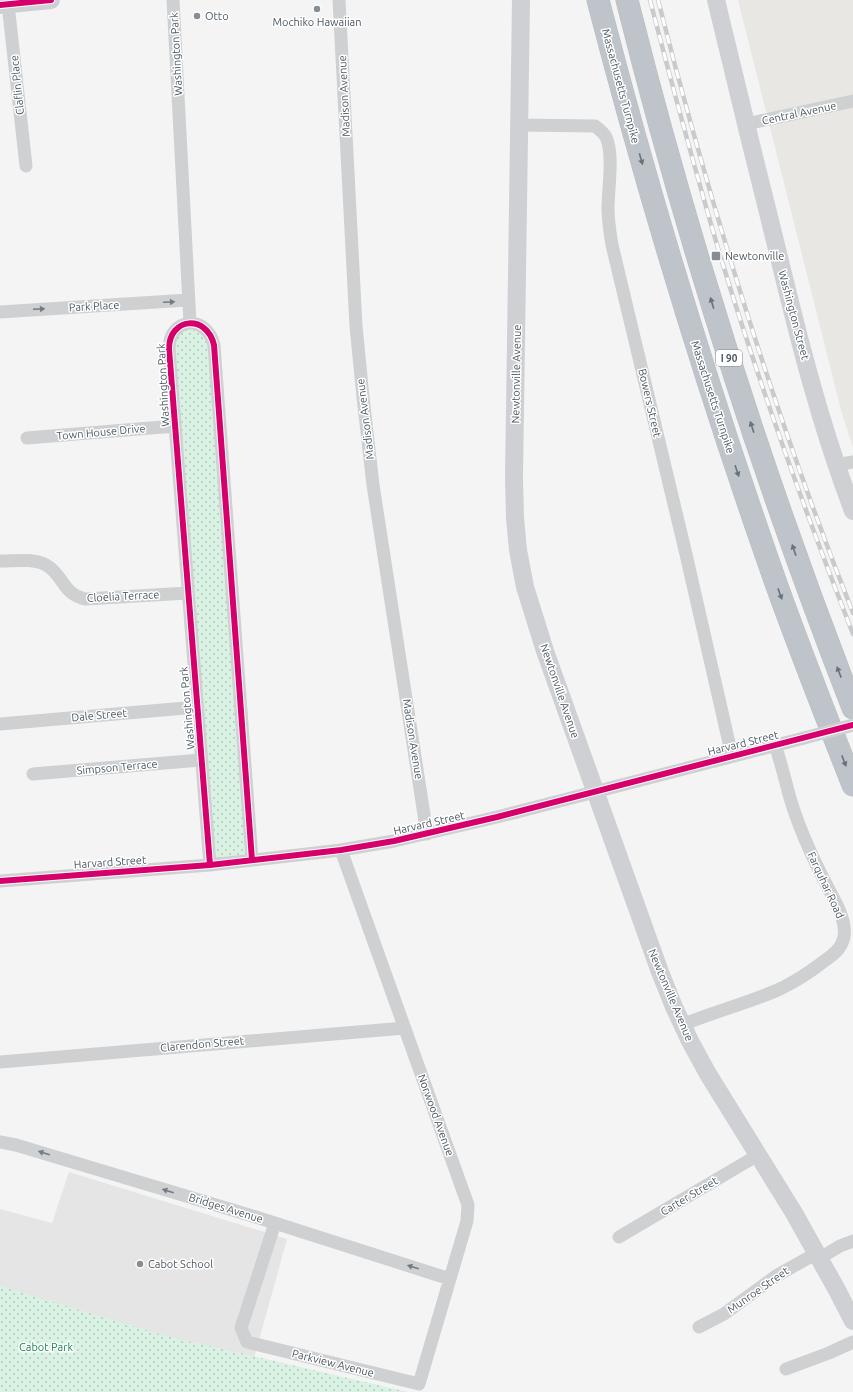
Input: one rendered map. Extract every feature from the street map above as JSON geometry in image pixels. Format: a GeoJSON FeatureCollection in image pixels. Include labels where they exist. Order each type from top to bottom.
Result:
{"type":"FeatureCollection","features":[{"type":"Feature","properties":{"kind":"highway","name":"Massachusetts Turnpike"},"geometry":{"type":"LineString","coordinates":[[598,0],[655,210],[713,397],[773,574],[853,785]]}},
{"type":"Feature","properties":{"kind":"highway","name":"I 90"},"geometry":{"type":"LineString","coordinates":[[627,0],[686,217],[727,351],[797,558],[853,708]]}},
{"type":"Feature","properties":{"kind":"main road"},"geometry":{"type":"LineString","coordinates":[[4,4],[51,0]]}},
{"type":"Feature","properties":{"kind":"main road","name":"Newtonville Avenue"},"geometry":{"type":"LineString","coordinates":[[521,0],[514,518],[518,550],[526,587],[545,651],[660,972],[682,1025],[709,1076],[782,1193],[818,1255],[853,1321]]}},
{"type":"Feature","properties":{"kind":"main road","name":"Washington Street"},"geometry":{"type":"LineString","coordinates":[[716,0],[818,408],[845,464],[853,511]]}},
{"type":"Feature","properties":{"kind":"street","name":"Washington Park"},"geometry":{"type":"LineString","coordinates":[[174,0],[190,323],[178,327],[172,333],[169,341],[210,865]]}},
{"type":"Feature","properties":{"kind":"street","name":"Madison Avenue"},"geometry":{"type":"LineString","coordinates":[[339,0],[356,326],[362,390],[374,485],[427,834]]}},
{"type":"Feature","properties":{"kind":"street","name":"Claflin Place"},"geometry":{"type":"LineString","coordinates":[[4,4],[26,166]]}},
{"type":"Feature","properties":{"kind":"street","name":"Central Avenue"},"geometry":{"type":"LineString","coordinates":[[746,124],[853,102]]}},
{"type":"Feature","properties":{"kind":"street","name":"Bowers Street"},"geometry":{"type":"LineString","coordinates":[[519,125],[595,126],[606,136],[610,155],[608,220],[612,245],[685,550],[732,756]]}},
{"type":"Feature","properties":{"kind":"street","name":"Park Place"},"geometry":{"type":"LineString","coordinates":[[0,312],[188,300]]}},
{"type":"Feature","properties":{"kind":"street"},"geometry":{"type":"LineString","coordinates":[[190,323],[200,325],[208,331],[212,337],[214,345],[252,860]]}},
{"type":"Feature","properties":{"kind":"street","name":"Town House Drive"},"geometry":{"type":"LineString","coordinates":[[27,438],[175,426]]}},
{"type":"Feature","properties":{"kind":"street","name":"Cloelia Terrace"},"geometry":{"type":"LineString","coordinates":[[0,561],[29,561],[47,565],[53,570],[71,593],[77,597],[85,599],[188,593]]}},
{"type":"Feature","properties":{"kind":"street","name":"Dale Street"},"geometry":{"type":"LineString","coordinates":[[0,724],[197,707]]}},
{"type":"Feature","properties":{"kind":"street","name":"Harvard Street"},"geometry":{"type":"LineString","coordinates":[[0,881],[210,865],[340,850],[427,834],[853,725]]}},
{"type":"Feature","properties":{"kind":"street","name":"Farquhar Road"},"geometry":{"type":"LineString","coordinates":[[682,1025],[743,1004],[783,987],[809,973],[831,956],[842,945],[846,934],[838,906],[810,853],[790,797],[775,745]]}},
{"type":"Feature","properties":{"kind":"street","name":"Simpson Terrace"},"geometry":{"type":"LineString","coordinates":[[33,774],[201,760]]}},
{"type":"Feature","properties":{"kind":"street","name":"Norwood Avenue"},"geometry":{"type":"LineString","coordinates":[[340,850],[468,1205],[467,1221],[419,1384]]}},
{"type":"Feature","properties":{"kind":"street","name":"Clarendon Street"},"geometry":{"type":"LineString","coordinates":[[0,1062],[405,1028]]}},
{"type":"Feature","properties":{"kind":"street","name":"Bridges Avenue"},"geometry":{"type":"LineString","coordinates":[[0,1142],[16,1145],[275,1223],[450,1279]]}},
{"type":"Feature","properties":{"kind":"street","name":"Carter Street"},"geometry":{"type":"LineString","coordinates":[[619,1237],[758,1155]]}},
{"type":"Feature","properties":{"kind":"street","name":"Parkview Avenue"},"geometry":{"type":"LineString","coordinates":[[275,1223],[241,1328],[247,1342],[419,1384]]}},
{"type":"Feature","properties":{"kind":"street","name":"Munroe Street"},"geometry":{"type":"LineString","coordinates":[[699,1327],[724,1314],[776,1276],[818,1255],[853,1242]]}},
{"type":"Feature","properties":{"kind":"street"},"geometry":{"type":"LineString","coordinates":[[786,1369],[829,1353],[853,1342]]}},
{"type":"Feature","properties":{"kind":"shaded area"},"geometry":{"type":"Polygon","coordinates":[[[738,0],[853,0],[853,448],[841,410],[738,0]]]}},
{"type":"Feature","properties":{"kind":"shaded area","name":"Cabot School"},"geometry":{"type":"Polygon","coordinates":[[[69,1172],[287,1239],[253,1362],[246,1379],[0,1289],[0,1209],[52,1223],[69,1172]]]}},
{"type":"Feature","properties":{"kind":"green space"},"geometry":{"type":"Polygon","coordinates":[[[178,327],[208,331],[252,860],[210,865],[172,333],[178,327]]]}},
{"type":"Feature","properties":{"kind":"green space","name":"Cabot Park"},"geometry":{"type":"Polygon","coordinates":[[[0,1286],[166,1336],[408,1392],[0,1392],[0,1286]]]}},
{"type":"Feature","properties":{"kind":"railway"},"geometry":{"type":"LineString","coordinates":[[650,0],[675,96],[720,255],[750,351],[817,540],[853,634]]}},
{"type":"Feature","properties":{"kind":"railway"},"geometry":{"type":"LineString","coordinates":[[658,0],[678,78],[722,233],[746,310],[797,462],[853,613]]}},
{"type":"Feature","properties":{"kind":"cycle path"},"geometry":{"type":"LineString","coordinates":[[0,5],[51,0]]}},
{"type":"Feature","properties":{"kind":"cycle path"},"geometry":{"type":"LineString","coordinates":[[210,865],[169,349],[171,338],[175,331],[181,325],[189,323],[197,324],[204,328],[210,335],[214,345],[252,860]]}},
{"type":"Feature","properties":{"kind":"cycle path"},"geometry":{"type":"LineString","coordinates":[[0,881],[210,865],[341,850],[394,841],[497,817],[853,725]]}},
{"type":"Feature","properties":{"kind":"place","name":"Mochiko Hawaiian"},"geometry":{"type":"Point","coordinates":[317,9]}},
{"type":"Feature","properties":{"kind":"place","name":"Otto"},"geometry":{"type":"Point","coordinates":[197,16]}},
{"type":"Feature","properties":{"kind":"place","name":"Newtonville"},"geometry":{"type":"Point","coordinates":[716,256]}},
{"type":"Feature","properties":{"kind":"place","name":"Cabot School"},"geometry":{"type":"Point","coordinates":[140,1264]}}]}
